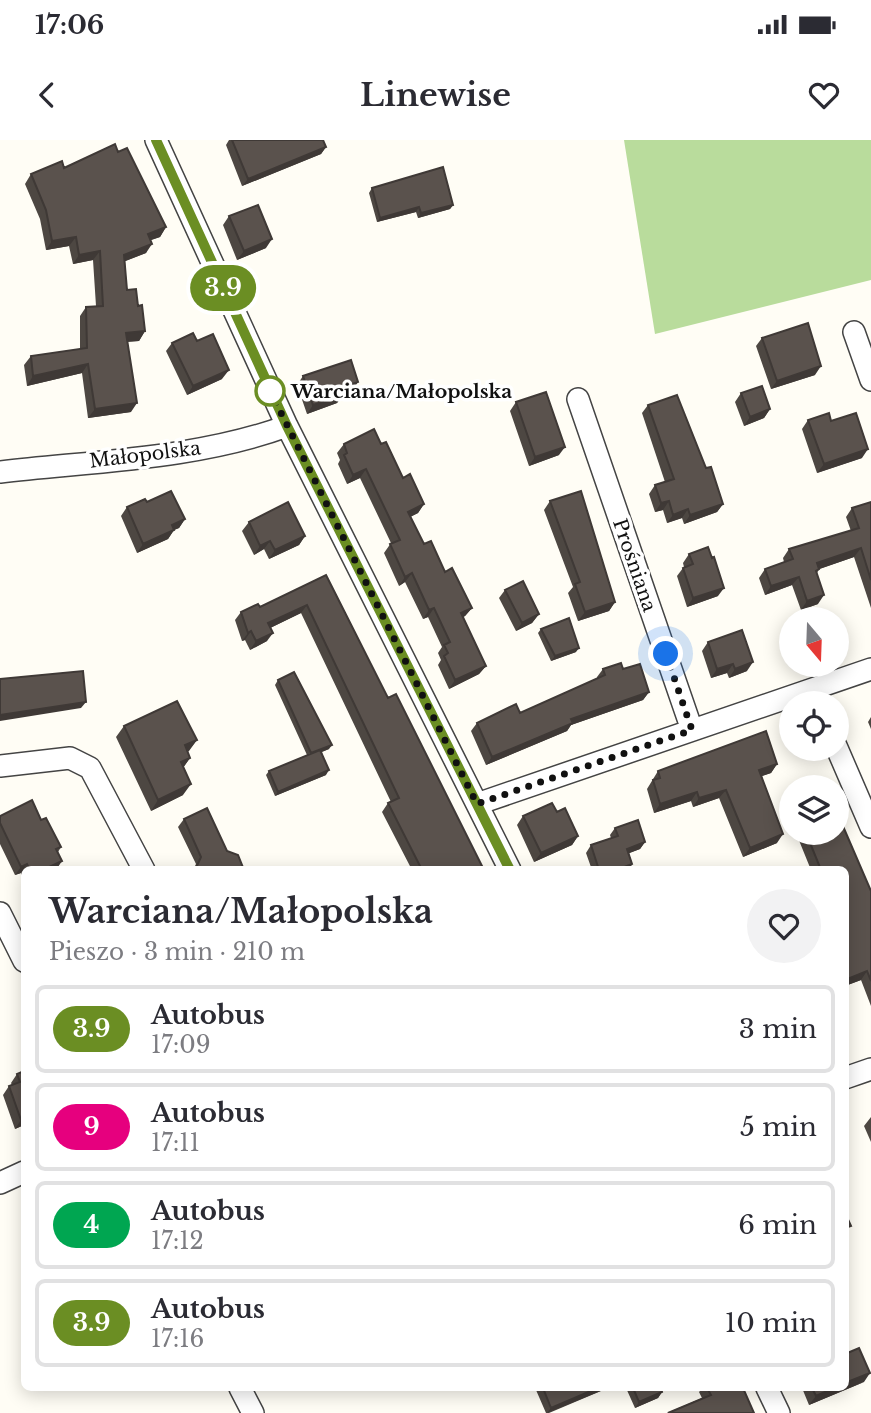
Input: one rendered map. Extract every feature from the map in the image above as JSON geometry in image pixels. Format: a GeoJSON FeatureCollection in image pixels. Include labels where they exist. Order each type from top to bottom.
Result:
{"type":"FeatureCollection","features":[{"type":"Feature","properties":{"kind":"street"},"geometry":{"type":"LineString","coordinates":[[156,140],[287,426],[508,866]]}},
{"type":"Feature","properties":{"kind":"street"},"geometry":{"type":"LineString","coordinates":[[854,332],[871,380]]}},
{"type":"Feature","properties":{"kind":"street","name":"Prośniana"},"geometry":{"type":"LineString","coordinates":[[578,399],[692,730]]}},
{"type":"Feature","properties":{"kind":"street","name":"Małopolska"},"geometry":{"type":"LineString","coordinates":[[0,472],[197,449],[254,438],[287,426]]}},
{"type":"Feature","properties":{"kind":"street"},"geometry":{"type":"LineString","coordinates":[[825,691],[871,669]]}},
{"type":"Feature","properties":{"kind":"street"},"geometry":{"type":"LineString","coordinates":[[477,804],[692,730],[779,706]]}},
{"type":"Feature","properties":{"kind":"street"},"geometry":{"type":"LineString","coordinates":[[0,766],[70,758],[90,768],[142,866]]}},
{"type":"Feature","properties":{"kind":"street"},"geometry":{"type":"LineString","coordinates":[[842,761],[871,827]]}},
{"type":"Feature","properties":{"kind":"street"},"geometry":{"type":"LineString","coordinates":[[0,913],[21,955]]}},
{"type":"Feature","properties":{"kind":"street"},"geometry":{"type":"LineString","coordinates":[[849,1077],[871,1069]]}},
{"type":"Feature","properties":{"kind":"street"},"geometry":{"type":"LineString","coordinates":[[0,1183],[21,1173]]}},
{"type":"Feature","properties":{"kind":"street"},"geometry":{"type":"LineString","coordinates":[[242,1391],[253,1413]]}},
{"type":"Feature","properties":{"kind":"street"},"geometry":{"type":"LineString","coordinates":[[768,1391],[779,1413]]}},
{"type":"Feature","properties":{"kind":"green space"},"geometry":{"type":"Polygon","coordinates":[[[624,140],[871,140],[871,280],[655,334],[624,140]]]}},
{"type":"Feature","properties":{"kind":"building"},"geometry":{"type":"Polygon","coordinates":[[[232,140],[323,140],[326,147],[248,179],[232,140]]]}},
{"type":"Feature","properties":{"kind":"building"},"geometry":{"type":"Polygon","coordinates":[[[115,144],[118,152],[127,148],[166,227],[148,234],[152,244],[124,255],[127,290],[136,289],[138,306],[142,305],[145,331],[126,333],[137,403],[95,409],[88,364],[33,376],[31,356],[87,348],[86,307],[103,306],[100,251],[79,255],[76,237],[52,241],[46,210],[31,174],[62,161],[64,168],[115,144]]]}},
{"type":"Feature","properties":{"kind":"building"},"geometry":{"type":"Polygon","coordinates":[[[443,167],[453,205],[421,213],[419,207],[380,218],[372,188],[443,167]]]}},
{"type":"Feature","properties":{"kind":"building"},"geometry":{"type":"Polygon","coordinates":[[[258,205],[272,239],[244,251],[229,216],[258,205]]]}},
{"type":"Feature","properties":{"kind":"building"},"geometry":{"type":"Polygon","coordinates":[[[808,323],[821,366],[777,381],[762,338],[808,323]]]}},
{"type":"Feature","properties":{"kind":"building"},"geometry":{"type":"Polygon","coordinates":[[[193,333],[197,341],[213,334],[229,370],[193,386],[172,343],[193,333]]]}},
{"type":"Feature","properties":{"kind":"building"},"geometry":{"type":"Polygon","coordinates":[[[351,360],[358,382],[341,388],[343,395],[313,405],[303,376],[351,360]]]}},
{"type":"Feature","properties":{"kind":"building"},"geometry":{"type":"Polygon","coordinates":[[[762,386],[770,409],[750,417],[741,393],[762,386]]]}},
{"type":"Feature","properties":{"kind":"building"},"geometry":{"type":"Polygon","coordinates":[[[546,392],[565,447],[535,457],[516,402],[546,392]]]}},
{"type":"Feature","properties":{"kind":"building"},"geometry":{"type":"Polygon","coordinates":[[[677,395],[706,468],[711,467],[723,504],[690,515],[688,509],[673,515],[669,501],[661,503],[655,485],[674,479],[648,405],[677,395]]]}},
{"type":"Feature","properties":{"kind":"building"},"geometry":{"type":"Polygon","coordinates":[[[829,413],[831,421],[856,413],[868,449],[824,464],[808,420],[829,413]]]}},
{"type":"Feature","properties":{"kind":"building"},"geometry":{"type":"Polygon","coordinates":[[[374,429],[381,444],[386,442],[403,478],[410,474],[424,504],[408,512],[424,544],[431,541],[445,572],[452,568],[472,608],[461,613],[486,666],[455,680],[444,656],[448,653],[444,645],[450,642],[434,608],[429,610],[412,573],[405,577],[390,544],[400,540],[366,469],[353,475],[344,455],[347,453],[344,444],[374,429]]]}},
{"type":"Feature","properties":{"kind":"building"},"geometry":{"type":"Polygon","coordinates":[[[171,491],[185,519],[172,525],[174,530],[143,544],[127,507],[145,499],[147,502],[171,491]]]}},
{"type":"Feature","properties":{"kind":"building"},"geometry":{"type":"Polygon","coordinates":[[[581,491],[615,602],[585,612],[575,584],[580,582],[550,501],[581,491]]]}},
{"type":"Feature","properties":{"kind":"building"},"geometry":{"type":"Polygon","coordinates":[[[288,502],[305,536],[275,550],[270,541],[260,546],[249,522],[288,502]]]}},
{"type":"Feature","properties":{"kind":"building"},"geometry":{"type":"Polygon","coordinates":[[[871,502],[871,580],[861,548],[817,563],[819,569],[816,571],[824,595],[807,601],[799,577],[771,586],[765,569],[793,559],[789,549],[859,528],[852,508],[871,502]]]}},
{"type":"Feature","properties":{"kind":"building"},"geometry":{"type":"Polygon","coordinates":[[[708,547],[724,588],[693,598],[683,568],[693,564],[689,554],[708,547]]]}},
{"type":"Feature","properties":{"kind":"building"},"geometry":{"type":"Polygon","coordinates":[[[326,575],[388,698],[396,694],[482,866],[420,866],[388,803],[399,798],[307,605],[268,623],[273,633],[256,641],[251,631],[248,633],[241,612],[258,604],[260,607],[326,575]]]}},
{"type":"Feature","properties":{"kind":"building"},"geometry":{"type":"Polygon","coordinates":[[[523,581],[539,614],[522,623],[505,590],[523,581]]]}},
{"type":"Feature","properties":{"kind":"building"},"geometry":{"type":"Polygon","coordinates":[[[569,618],[579,648],[555,656],[541,629],[569,618]]]}},
{"type":"Feature","properties":{"kind":"building"},"geometry":{"type":"Polygon","coordinates":[[[742,630],[753,662],[735,669],[733,664],[717,669],[708,642],[742,630]]]}},
{"type":"Feature","properties":{"kind":"building"},"geometry":{"type":"Polygon","coordinates":[[[621,663],[623,669],[640,664],[649,692],[571,719],[573,723],[492,757],[477,723],[516,704],[520,713],[605,675],[603,669],[621,663]]]}},
{"type":"Feature","properties":{"kind":"building"},"geometry":{"type":"Polygon","coordinates":[[[83,671],[86,702],[0,715],[0,679],[83,671]]]}},
{"type":"Feature","properties":{"kind":"building"},"geometry":{"type":"Polygon","coordinates":[[[294,672],[332,745],[311,753],[278,680],[294,672]]]}},
{"type":"Feature","properties":{"kind":"building"},"geometry":{"type":"Polygon","coordinates":[[[177,701],[197,740],[185,745],[190,758],[181,762],[191,784],[158,800],[124,726],[177,701]]]}},
{"type":"Feature","properties":{"kind":"building"},"geometry":{"type":"Polygon","coordinates":[[[766,731],[777,764],[759,770],[779,823],[779,836],[750,848],[726,790],[699,798],[697,792],[660,804],[653,780],[660,778],[658,771],[766,731]]]}},
{"type":"Feature","properties":{"kind":"building"},"geometry":{"type":"Polygon","coordinates":[[[320,750],[329,770],[278,792],[269,771],[320,750]]]}},
{"type":"Feature","properties":{"kind":"building"},"geometry":{"type":"Polygon","coordinates":[[[32,800],[41,820],[46,818],[61,847],[56,849],[62,861],[51,866],[27,864],[21,867],[0,823],[0,816],[32,800]]]}},
{"type":"Feature","properties":{"kind":"building"},"geometry":{"type":"Polygon","coordinates":[[[552,803],[557,812],[565,808],[578,836],[541,853],[523,816],[552,803]]]}},
{"type":"Feature","properties":{"kind":"building"},"geometry":{"type":"Polygon","coordinates":[[[207,808],[227,851],[238,855],[242,866],[197,866],[201,857],[184,819],[207,808]]]}},
{"type":"Feature","properties":{"kind":"building"},"geometry":{"type":"Polygon","coordinates":[[[638,820],[645,842],[627,849],[632,864],[598,866],[591,845],[618,836],[615,828],[638,820]]]}},
{"type":"Feature","properties":{"kind":"building"},"geometry":{"type":"Polygon","coordinates":[[[849,840],[871,891],[871,981],[867,971],[849,978],[849,866],[819,866],[811,845],[849,845],[849,840]]]}},
{"type":"Feature","properties":{"kind":"building"},"geometry":{"type":"Polygon","coordinates":[[[21,1072],[21,1120],[9,1086],[20,1082],[17,1074],[21,1072]]]}},
{"type":"Feature","properties":{"kind":"building"},"geometry":{"type":"Polygon","coordinates":[[[859,1348],[870,1373],[849,1381],[849,1352],[859,1348]]]}},
{"type":"Feature","properties":{"kind":"building"},"geometry":{"type":"Polygon","coordinates":[[[544,1391],[591,1391],[551,1408],[544,1391]]]}},
{"type":"Feature","properties":{"kind":"building"},"geometry":{"type":"Polygon","coordinates":[[[634,1391],[662,1391],[662,1392],[639,1402],[634,1391]]]}},
{"type":"Feature","properties":{"kind":"building"},"geometry":{"type":"Polygon","coordinates":[[[709,1391],[744,1391],[754,1413],[668,1413],[711,1395],[709,1391]]]}},
{"type":"Feature","properties":{"kind":"building"},"geometry":{"type":"Polygon","coordinates":[[[814,1391],[827,1391],[816,1396],[814,1391]]]}},
{"type":"Feature","properties":{"kind":"bus line","name":"3.9"},"geometry":{"type":"LineString","coordinates":[[156,140],[287,426],[508,866]]}},
{"type":"Feature","properties":{"kind":"place","name":"Warciana/Małopolska"},"geometry":{"type":"Point","coordinates":[270,391]}},
{"type":"Feature","properties":{"kind":"route"},"geometry":{"type":"LineString","coordinates":[[270,391],[477,804],[692,730],[666,654]]}}]}
